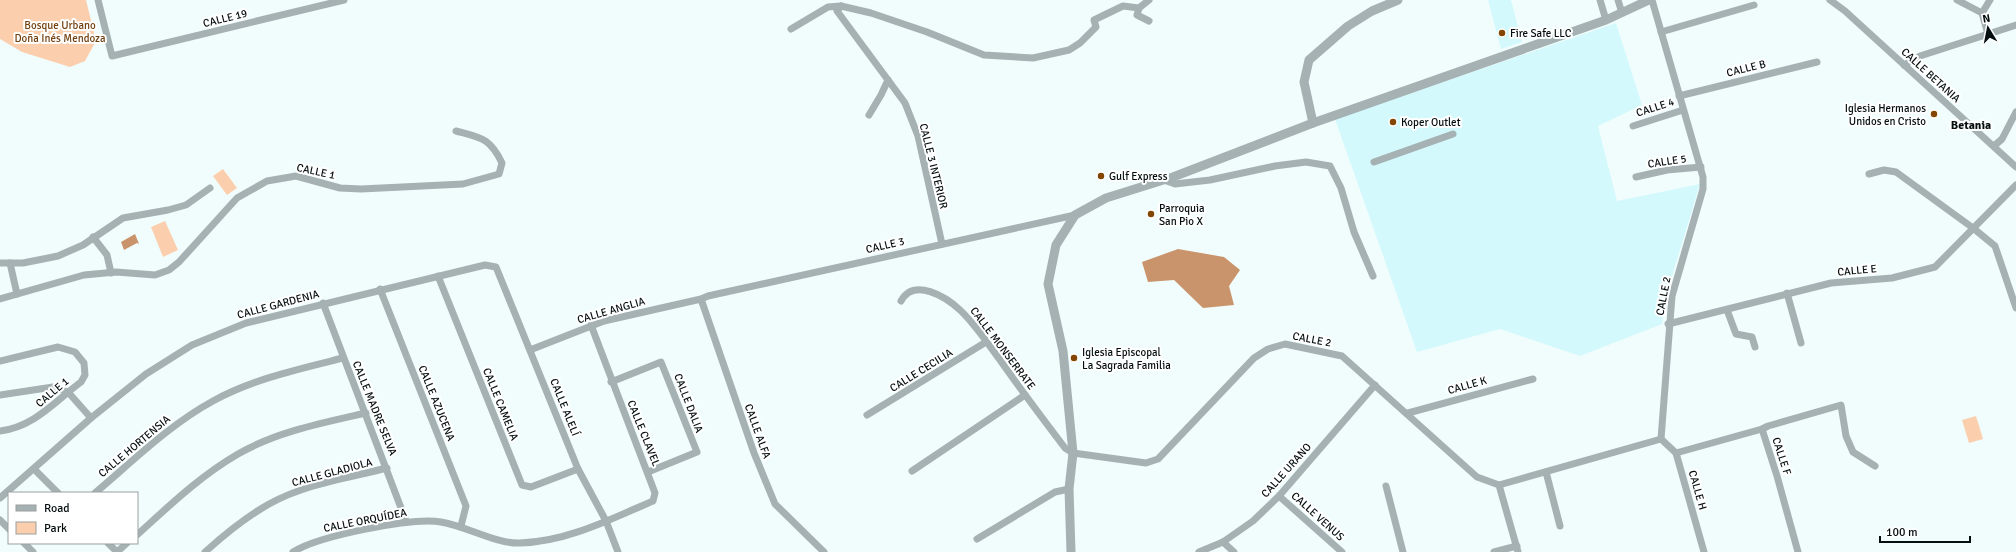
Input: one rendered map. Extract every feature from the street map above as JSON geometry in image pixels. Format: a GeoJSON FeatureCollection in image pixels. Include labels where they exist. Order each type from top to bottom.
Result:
{"type":"FeatureCollection","features":[{"type":"Feature","properties":{"kind":"street","name":"CALLE 19"},"geometry":{"type":"LineString","coordinates":[[98,0],[112,56],[344,0]]}},
{"type":"Feature","properties":{"kind":"street"},"geometry":{"type":"LineString","coordinates":[[1149,0],[1139,8],[1138,15],[1149,21]]}},
{"type":"Feature","properties":{"kind":"street"},"geometry":{"type":"LineString","coordinates":[[1312,122],[1304,82],[1309,60],[1348,26],[1372,11],[1398,0]]}},
{"type":"Feature","properties":{"kind":"street"},"geometry":{"type":"LineString","coordinates":[[1600,0],[1606,20]]}},
{"type":"Feature","properties":{"kind":"street"},"geometry":{"type":"LineString","coordinates":[[1618,0],[1622,13]]}},
{"type":"Feature","properties":{"kind":"street"},"geometry":{"type":"LineString","coordinates":[[1071,552],[1069,489],[1073,453],[1063,351],[1048,284],[1056,246],[1075,215],[1106,198],[1164,180],[1312,122],[1606,20],[1650,0]]}},
{"type":"Feature","properties":{"kind":"street","name":"CALLE 2"},"geometry":{"type":"LineString","coordinates":[[1650,0],[1661,32],[1700,167],[1703,189],[1672,296],[1668,324],[1661,438]]}},
{"type":"Feature","properties":{"kind":"street","name":"CALLE BETANIA"},"geometry":{"type":"LineString","coordinates":[[1830,0],[1845,11],[2016,167]]}},
{"type":"Feature","properties":{"kind":"street"},"geometry":{"type":"LineString","coordinates":[[1957,0],[1982,13],[1988,34]]}},
{"type":"Feature","properties":{"kind":"street"},"geometry":{"type":"LineString","coordinates":[[1982,13],[1990,0]]}},
{"type":"Feature","properties":{"kind":"street"},"geometry":{"type":"LineString","coordinates":[[1661,32],[1754,5]]}},
{"type":"Feature","properties":{"kind":"street"},"geometry":{"type":"LineString","coordinates":[[791,29],[828,7],[841,6],[871,13],[927,32],[984,55],[1033,58],[1069,50],[1080,44],[1096,27],[1094,20],[1108,12],[1123,6],[1139,8]]}},
{"type":"Feature","properties":{"kind":"street","name":"CALLE 3 INTERIOR"},"geometry":{"type":"LineString","coordinates":[[841,6],[837,11],[905,103],[918,136],[942,244]]}},
{"type":"Feature","properties":{"kind":"street"},"geometry":{"type":"LineString","coordinates":[[1904,65],[1920,56],[2016,25]]}},
{"type":"Feature","properties":{"kind":"street","name":"CALLE B"},"geometry":{"type":"LineString","coordinates":[[1679,96],[1817,62]]}},
{"type":"Feature","properties":{"kind":"street"},"geometry":{"type":"LineString","coordinates":[[869,115],[888,80]]}},
{"type":"Feature","properties":{"kind":"street","name":"CALLE 4"},"geometry":{"type":"LineString","coordinates":[[1633,126],[1683,110]]}},
{"type":"Feature","properties":{"kind":"street"},"geometry":{"type":"LineString","coordinates":[[1994,146],[2002,139],[2016,112]]}},
{"type":"Feature","properties":{"kind":"street","name":"CALLE 1"},"geometry":{"type":"LineString","coordinates":[[0,299],[84,275],[111,273],[155,274],[169,270],[179,262],[237,198],[267,181],[296,176],[340,188],[361,189],[463,184],[499,174],[502,163],[494,146],[480,137],[456,131]]}},
{"type":"Feature","properties":{"kind":"street"},"geometry":{"type":"LineString","coordinates":[[1374,162],[1453,134]]}},
{"type":"Feature","properties":{"kind":"street"},"geometry":{"type":"LineString","coordinates":[[1164,180],[1175,184],[1210,180],[1275,166],[1306,162],[1330,166],[1341,188],[1354,232],[1373,276]]}},
{"type":"Feature","properties":{"kind":"street","name":"CALLE 5"},"geometry":{"type":"LineString","coordinates":[[1636,177],[1667,170],[1700,167]]}},
{"type":"Feature","properties":{"kind":"street"},"geometry":{"type":"LineString","coordinates":[[1869,174],[1884,170],[1896,172],[1974,228],[1995,246],[2016,308]]}},
{"type":"Feature","properties":{"kind":"street","name":"CALLE E"},"geometry":{"type":"LineString","coordinates":[[1668,324],[1727,310],[1786,293],[1831,283],[1892,278],[1922,272],[1935,267],[2016,185]]}},
{"type":"Feature","properties":{"kind":"street"},"geometry":{"type":"LineString","coordinates":[[0,263],[23,262],[58,256],[83,245],[123,218],[168,210],[186,205],[210,188]]}},
{"type":"Feature","properties":{"kind":"street","name":"CALLE 3"},"geometry":{"type":"LineString","coordinates":[[701,299],[708,296],[1075,215]]}},
{"type":"Feature","properties":{"kind":"street"},"geometry":{"type":"LineString","coordinates":[[93,238],[107,255],[111,273]]}},
{"type":"Feature","properties":{"kind":"street"},"geometry":{"type":"LineString","coordinates":[[10,263],[17,294]]}},
{"type":"Feature","properties":{"kind":"street","name":"CALLE GARDENIA"},"geometry":{"type":"LineString","coordinates":[[0,498],[91,418],[146,374],[192,345],[246,323],[323,303],[485,265],[496,267]]}},
{"type":"Feature","properties":{"kind":"street","name":"CALLE ALELÍ"},"geometry":{"type":"LineString","coordinates":[[496,267],[578,469],[606,521],[618,552]]}},
{"type":"Feature","properties":{"kind":"street","name":"CALLE CAMELIA"},"geometry":{"type":"LineString","coordinates":[[438,276],[522,485],[531,487],[578,469]]}},
{"type":"Feature","properties":{"kind":"street","name":"CALLE AZUCENA"},"geometry":{"type":"LineString","coordinates":[[380,289],[466,506],[461,526]]}},
{"type":"Feature","properties":{"kind":"street","name":"CALLE MONSERRATE"},"geometry":{"type":"LineString","coordinates":[[901,301],[905,294],[914,290],[936,292],[961,310],[1065,448],[1073,453]]}},
{"type":"Feature","properties":{"kind":"street"},"geometry":{"type":"LineString","coordinates":[[1786,293],[1801,343]]}},
{"type":"Feature","properties":{"kind":"street","name":"CALLE ANGLIA"},"geometry":{"type":"LineString","coordinates":[[530,350],[591,325],[701,299]]}},
{"type":"Feature","properties":{"kind":"street","name":"CALLE ALFA"},"geometry":{"type":"LineString","coordinates":[[701,299],[754,453],[775,504],[824,552]]}},
{"type":"Feature","properties":{"kind":"street","name":"CALLE MADRE SELVA"},"geometry":{"type":"LineString","coordinates":[[323,303],[406,521]]}},
{"type":"Feature","properties":{"kind":"street"},"geometry":{"type":"LineString","coordinates":[[1727,310],[1736,334],[1752,337],[1755,347]]}},
{"type":"Feature","properties":{"kind":"street","name":"CALLE CLAVEL"},"geometry":{"type":"LineString","coordinates":[[591,325],[611,382],[648,472],[655,493],[653,501],[606,521]]}},
{"type":"Feature","properties":{"kind":"street","name":"CALLE CECILIA"},"geometry":{"type":"LineString","coordinates":[[867,415],[986,342]]}},
{"type":"Feature","properties":{"kind":"street","name":"CALLE 2"},"geometry":{"type":"LineString","coordinates":[[1073,453],[1146,463],[1158,459],[1254,358],[1268,349],[1285,344],[1342,356],[1408,413],[1477,477],[1499,485]]}},
{"type":"Feature","properties":{"kind":"street","name":"CALLE 1"},"geometry":{"type":"LineString","coordinates":[[0,361],[58,347],[75,352],[84,363],[85,375],[81,382],[40,416],[20,427],[0,431]]}},
{"type":"Feature","properties":{"kind":"street","name":"CALLE HORTENSIA"},"geometry":{"type":"LineString","coordinates":[[96,492],[167,431],[213,401],[267,378],[343,358]]}},
{"type":"Feature","properties":{"kind":"street","name":"CALLE DALIA"},"geometry":{"type":"LineString","coordinates":[[611,382],[661,362],[697,452],[648,472]]}},
{"type":"Feature","properties":{"kind":"street","name":"CALLE K"},"geometry":{"type":"LineString","coordinates":[[1408,413],[1533,379]]}},
{"type":"Feature","properties":{"kind":"street","name":"CALLE URANO"},"geometry":{"type":"LineString","coordinates":[[1199,552],[1223,542],[1253,521],[1279,496],[1375,386]]}},
{"type":"Feature","properties":{"kind":"street"},"geometry":{"type":"LineString","coordinates":[[0,395],[53,387],[68,392],[91,418]]}},
{"type":"Feature","properties":{"kind":"street"},"geometry":{"type":"LineString","coordinates":[[912,471],[1025,395]]}},
{"type":"Feature","properties":{"kind":"street"},"geometry":{"type":"LineString","coordinates":[[1762,429],[1841,405],[1846,436],[1852,452],[1875,466]]}},
{"type":"Feature","properties":{"kind":"street"},"geometry":{"type":"LineString","coordinates":[[138,533],[195,484],[238,454],[290,431],[366,413]]}},
{"type":"Feature","properties":{"kind":"street","name":"CALLE F"},"geometry":{"type":"LineString","coordinates":[[1676,453],[1762,429],[1778,476],[1798,552]]}},
{"type":"Feature","properties":{"kind":"street"},"geometry":{"type":"LineString","coordinates":[[1494,552],[1518,549],[1499,485],[1661,438]]}},
{"type":"Feature","properties":{"kind":"street","name":"CALLE H"},"geometry":{"type":"LineString","coordinates":[[1661,438],[1676,453],[1704,552]]}},
{"type":"Feature","properties":{"kind":"street","name":"CALLE GLADIOLA"},"geometry":{"type":"LineString","coordinates":[[205,552],[232,529],[270,504],[304,488],[387,468]]}},
{"type":"Feature","properties":{"kind":"street"},"geometry":{"type":"LineString","coordinates":[[34,469],[57,492]]}},
{"type":"Feature","properties":{"kind":"street"},"geometry":{"type":"LineString","coordinates":[[1546,472],[1560,526]]}},
{"type":"Feature","properties":{"kind":"street"},"geometry":{"type":"LineString","coordinates":[[1386,486],[1402,552]]}},
{"type":"Feature","properties":{"kind":"street"},"geometry":{"type":"LineString","coordinates":[[977,539],[1055,492],[1069,489]]}},
{"type":"Feature","properties":{"kind":"street","name":"CALLE VENUS"},"geometry":{"type":"LineString","coordinates":[[1279,496],[1342,552]]}},
{"type":"Feature","properties":{"kind":"street"},"geometry":{"type":"LineString","coordinates":[[0,520],[8,528]]}},
{"type":"Feature","properties":{"kind":"street","name":"CALLE ORQUÍDEA"},"geometry":{"type":"LineString","coordinates":[[293,552],[321,540],[406,521],[440,521],[461,526],[508,542],[525,543],[553,540],[606,521]]}},
{"type":"Feature","properties":{"kind":"street"},"geometry":{"type":"LineString","coordinates":[[1223,542],[1234,552]]}},
{"type":"Feature","properties":{"kind":"street"},"geometry":{"type":"LineString","coordinates":[[25,544],[33,552]]}},
{"type":"Feature","properties":{"kind":"street"},"geometry":{"type":"LineString","coordinates":[[109,544],[117,552],[126,544]]}},
{"type":"Feature","properties":{"kind":"shaded area","name":"Fire Safe LLC"},"geometry":{"type":"Polygon","coordinates":[[[1488,0],[1511,0],[1522,42],[1501,49],[1488,0]]]}},
{"type":"Feature","properties":{"kind":"shaded area"},"geometry":{"type":"Polygon","coordinates":[[[1616,23],[1642,105],[1598,126],[1617,201],[1700,184],[1666,296],[1662,324],[1580,356],[1500,329],[1417,352],[1335,119],[1616,23]]]}},
{"type":"Feature","properties":{"kind":"shaded area"},"geometry":{"type":"Polygon","coordinates":[[[135,234],[139,244],[137,243],[124,250],[121,242],[135,234]]]}},
{"type":"Feature","properties":{"kind":"shaded area"},"geometry":{"type":"Polygon","coordinates":[[[1178,249],[1224,257],[1240,270],[1229,286],[1234,305],[1203,308],[1174,280],[1148,282],[1142,262],[1178,249]]]}},
{"type":"Feature","properties":{"kind":"green space","name":"Bosque Urbano Doña Inés Mendoza"},"geometry":{"type":"Polygon","coordinates":[[[0,0],[86,0],[96,41],[85,61],[70,67],[22,52],[0,39],[0,0]]]}},
{"type":"Feature","properties":{"kind":"green space"},"geometry":{"type":"Polygon","coordinates":[[[223,169],[237,188],[227,195],[213,176],[223,169]]]}},
{"type":"Feature","properties":{"kind":"green space"},"geometry":{"type":"Polygon","coordinates":[[[165,221],[178,250],[163,257],[151,227],[165,221]]]}},
{"type":"Feature","properties":{"kind":"green space"},"geometry":{"type":"Polygon","coordinates":[[[1976,416],[1983,439],[1969,443],[1962,420],[1976,416]]]}},
{"type":"Feature","properties":{"kind":"place","name":"Fire Safe LLC"},"geometry":{"type":"Point","coordinates":[1502,33]}},
{"type":"Feature","properties":{"kind":"place","name":"Iglesia Hermanos Unidos en Cristo"},"geometry":{"type":"Point","coordinates":[1934,114]}},
{"type":"Feature","properties":{"kind":"place","name":"Koper Outlet"},"geometry":{"type":"Point","coordinates":[1393,122]}},
{"type":"Feature","properties":{"kind":"place","name":"Gulf Express"},"geometry":{"type":"Point","coordinates":[1101,176]}},
{"type":"Feature","properties":{"kind":"place","name":"Parroquia San Pio X"},"geometry":{"type":"Point","coordinates":[1151,214]}},
{"type":"Feature","properties":{"kind":"place","name":"Iglesia Episcopal La Sagrada Familia"},"geometry":{"type":"Point","coordinates":[1074,358]}},
{"type":"Feature","properties":{"kind":"district","name":"Betania"},"geometry":{"type":"Point","coordinates":[1971,125]}}]}
